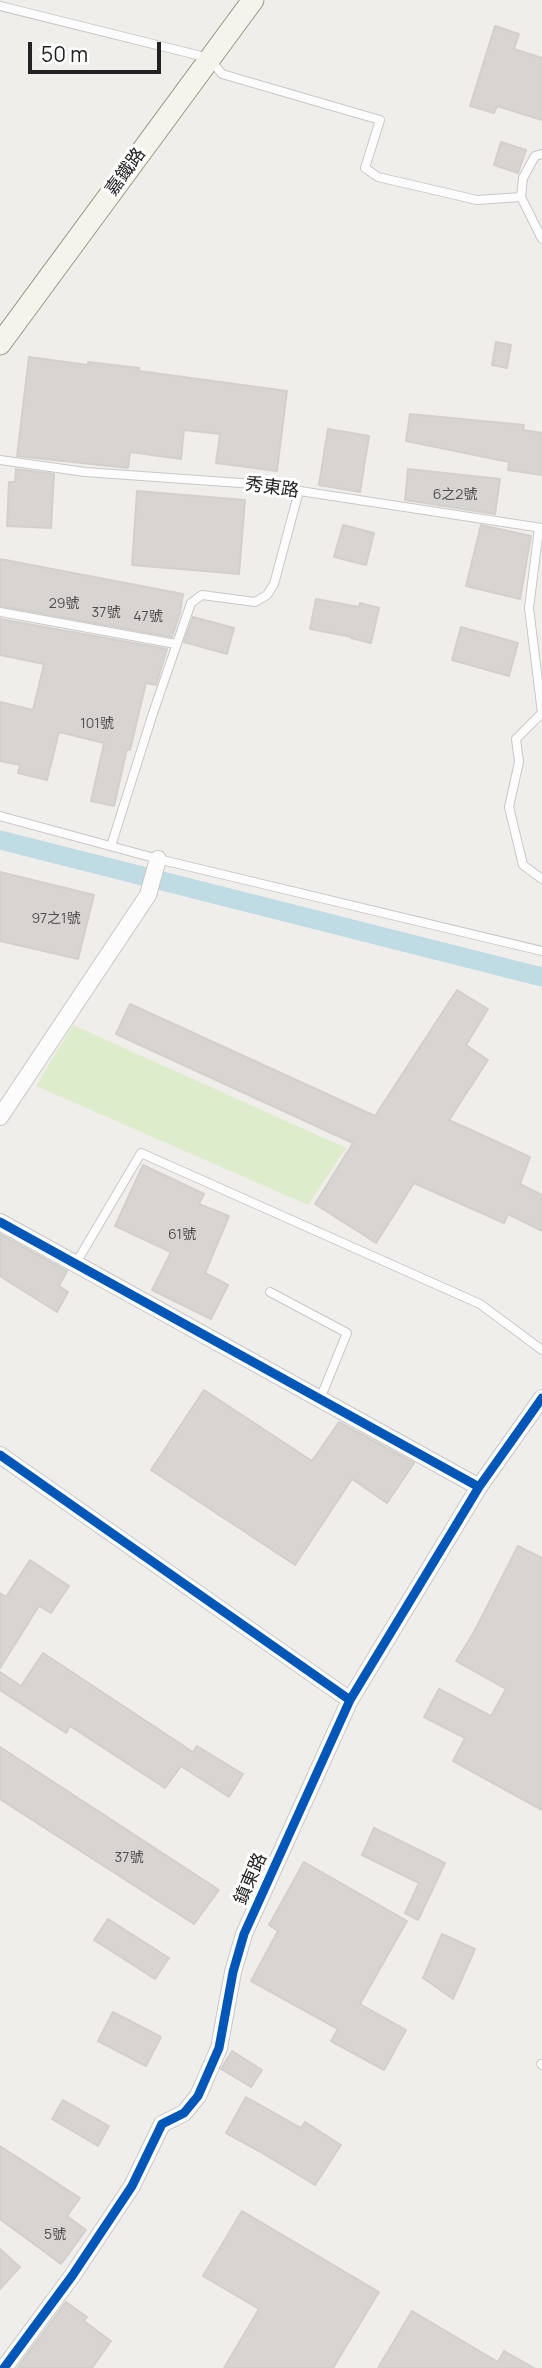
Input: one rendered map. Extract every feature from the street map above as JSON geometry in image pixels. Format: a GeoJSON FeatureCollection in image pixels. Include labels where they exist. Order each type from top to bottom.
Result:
{"type":"FeatureCollection","features":[{"type":"Feature","properties":{"kind":"street","name":"嘉鐵路"},"geometry":{"type":"LineString","coordinates":[[0,344],[253,0]]}},
{"type":"Feature","properties":{"kind":"street"},"geometry":{"type":"LineString","coordinates":[[0,1117],[148,895],[156,866]]}},
{"type":"Feature","properties":{"kind":"street"},"geometry":{"type":"LineString","coordinates":[[0,1222],[479,1487]]}},
{"type":"Feature","properties":{"kind":"street","name":"鎮東路"},"geometry":{"type":"LineString","coordinates":[[4,2368],[72,2276],[132,2186],[162,2124],[184,2113],[198,2096],[219,2048],[233,1972],[244,1934],[350,1700],[479,1487],[542,1398]]}},
{"type":"Feature","properties":{"kind":"street"},"geometry":{"type":"LineString","coordinates":[[0,1455],[350,1700]]}},
{"type":"Feature","properties":{"kind":"lane"},"geometry":{"type":"LineString","coordinates":[[0,6],[209,58],[222,74],[380,120],[365,168],[378,177],[477,200],[520,197]]}},
{"type":"Feature","properties":{"kind":"lane"},"geometry":{"type":"LineString","coordinates":[[542,154],[535,156],[523,178],[520,197],[542,239]]}},
{"type":"Feature","properties":{"kind":"lane","name":"秀東路"},"geometry":{"type":"LineString","coordinates":[[0,460],[85,472],[254,484],[540,528]]}},
{"type":"Feature","properties":{"kind":"lane"},"geometry":{"type":"LineString","coordinates":[[111,846],[191,603],[202,595],[255,602],[267,595],[274,584],[299,491]]}},
{"type":"Feature","properties":{"kind":"lane"},"geometry":{"type":"LineString","coordinates":[[540,528],[529,608],[542,713],[516,739],[519,762],[509,807],[523,865],[542,879]]}},
{"type":"Feature","properties":{"kind":"lane"},"geometry":{"type":"LineString","coordinates":[[0,612],[176,644]]}},
{"type":"Feature","properties":{"kind":"lane"},"geometry":{"type":"LineString","coordinates":[[0,816],[111,846],[156,866],[542,951]]}},
{"type":"Feature","properties":{"kind":"lane"},"geometry":{"type":"LineString","coordinates":[[76,1263],[141,1153],[480,1304],[542,1349]]}},
{"type":"Feature","properties":{"kind":"lane"},"geometry":{"type":"LineString","coordinates":[[270,1292],[347,1333],[320,1399]]}},
{"type":"Feature","properties":{"kind":"green space"},"geometry":{"type":"Polygon","coordinates":[[[73,1025],[346,1148],[308,1205],[36,1086],[73,1025]]]}},
{"type":"Feature","properties":{"kind":"building"},"geometry":{"type":"Polygon","coordinates":[[[495,26],[519,34],[514,49],[542,58],[542,120],[497,106],[494,113],[470,106],[495,26]]]}},
{"type":"Feature","properties":{"kind":"building"},"geometry":{"type":"Polygon","coordinates":[[[501,142],[526,150],[518,173],[494,165],[501,142]]]}},
{"type":"Feature","properties":{"kind":"building"},"geometry":{"type":"Polygon","coordinates":[[[496,342],[511,345],[507,368],[492,365],[496,342]]]}},
{"type":"Feature","properties":{"kind":"building"},"geometry":{"type":"Polygon","coordinates":[[[29,357],[139,368],[139,371],[287,391],[277,471],[216,463],[220,434],[184,430],[181,459],[130,452],[128,468],[17,456],[29,357]]]}},
{"type":"Feature","properties":{"kind":"building"},"geometry":{"type":"Polygon","coordinates":[[[410,414],[524,425],[523,430],[542,433],[542,475],[508,470],[509,462],[406,441],[410,414]]]}},
{"type":"Feature","properties":{"kind":"building"},"geometry":{"type":"Polygon","coordinates":[[[328,429],[369,436],[360,492],[319,485],[328,429]]]}},
{"type":"Feature","properties":{"kind":"building"},"geometry":{"type":"Polygon","coordinates":[[[16,469],[54,474],[51,528],[7,526],[9,482],[15,482],[16,469]]]}},
{"type":"Feature","properties":{"kind":"building"},"geometry":{"type":"Polygon","coordinates":[[[408,469],[500,479],[495,514],[405,500],[408,469]]]}},
{"type":"Feature","properties":{"kind":"building"},"geometry":{"type":"Polygon","coordinates":[[[137,491],[245,500],[239,574],[132,565],[137,491]]]}},
{"type":"Feature","properties":{"kind":"building"},"geometry":{"type":"Polygon","coordinates":[[[343,525],[374,533],[366,565],[334,557],[343,525]]]}},
{"type":"Feature","properties":{"kind":"building"},"geometry":{"type":"Polygon","coordinates":[[[481,525],[531,536],[520,599],[466,586],[481,525]]]}},
{"type":"Feature","properties":{"kind":"building"},"geometry":{"type":"Polygon","coordinates":[[[0,559],[183,594],[172,637],[0,606],[0,559]]]}},
{"type":"Feature","properties":{"kind":"building"},"geometry":{"type":"Polygon","coordinates":[[[316,599],[359,607],[360,603],[379,608],[371,643],[310,629],[316,599]]]}},
{"type":"Feature","properties":{"kind":"building"},"geometry":{"type":"Polygon","coordinates":[[[193,617],[234,628],[227,654],[184,642],[193,617]]]}},
{"type":"Feature","properties":{"kind":"building"},"geometry":{"type":"Polygon","coordinates":[[[0,619],[167,649],[156,685],[146,683],[114,806],[91,801],[104,743],[59,732],[47,780],[18,773],[20,765],[0,761],[0,702],[33,710],[44,664],[0,655],[0,619]]]}},
{"type":"Feature","properties":{"kind":"building"},"geometry":{"type":"Polygon","coordinates":[[[461,627],[518,643],[509,676],[452,660],[461,627]]]}},
{"type":"Feature","properties":{"kind":"building"},"geometry":{"type":"Polygon","coordinates":[[[0,872],[94,895],[78,959],[0,941],[0,872]]]}},
{"type":"Feature","properties":{"kind":"building"},"geometry":{"type":"Polygon","coordinates":[[[457,990],[488,1009],[466,1045],[488,1060],[449,1120],[530,1157],[520,1184],[542,1195],[542,1231],[508,1214],[504,1223],[414,1183],[376,1243],[315,1204],[353,1143],[116,1034],[130,1004],[375,1116],[457,990]]]}},
{"type":"Feature","properties":{"kind":"building"},"geometry":{"type":"Polygon","coordinates":[[[143,1165],[204,1194],[199,1204],[229,1216],[205,1273],[228,1285],[211,1319],[152,1290],[171,1252],[115,1226],[143,1165]]]}},
{"type":"Feature","properties":{"kind":"building"},"geometry":{"type":"Polygon","coordinates":[[[0,1234],[67,1271],[59,1286],[68,1292],[57,1312],[0,1276],[0,1234]]]}},
{"type":"Feature","properties":{"kind":"building"},"geometry":{"type":"Polygon","coordinates":[[[204,1390],[312,1461],[339,1422],[414,1463],[387,1503],[352,1479],[295,1565],[151,1470],[204,1390]]]}},
{"type":"Feature","properties":{"kind":"building"},"geometry":{"type":"Polygon","coordinates":[[[518,1546],[542,1558],[542,1810],[453,1761],[465,1738],[424,1717],[439,1689],[491,1716],[506,1689],[456,1661],[518,1546]]]}},
{"type":"Feature","properties":{"kind":"building"},"geometry":{"type":"Polygon","coordinates":[[[30,1560],[69,1586],[51,1613],[39,1606],[0,1668],[0,1593],[6,1597],[30,1560]]]}},
{"type":"Feature","properties":{"kind":"building"},"geometry":{"type":"Polygon","coordinates":[[[43,1653],[193,1752],[197,1746],[243,1774],[229,1797],[181,1766],[165,1788],[70,1726],[66,1733],[0,1690],[0,1672],[21,1686],[43,1653]]]}},
{"type":"Feature","properties":{"kind":"building"},"geometry":{"type":"Polygon","coordinates":[[[0,1747],[219,1890],[194,1924],[0,1799],[0,1747]]]}},
{"type":"Feature","properties":{"kind":"building"},"geometry":{"type":"Polygon","coordinates":[[[374,1828],[445,1863],[418,1920],[405,1913],[419,1883],[362,1855],[374,1828]]]}},
{"type":"Feature","properties":{"kind":"building"},"geometry":{"type":"Polygon","coordinates":[[[304,1862],[407,1921],[360,2004],[406,2030],[384,2070],[331,2041],[338,2029],[251,1981],[278,1931],[269,1925],[304,1862]]]}},
{"type":"Feature","properties":{"kind":"building"},"geometry":{"type":"Polygon","coordinates":[[[108,1919],[169,1958],[155,1979],[94,1940],[108,1919]]]}},
{"type":"Feature","properties":{"kind":"building"},"geometry":{"type":"Polygon","coordinates":[[[442,1934],[475,1949],[453,1999],[423,1978],[442,1934]]]}},
{"type":"Feature","properties":{"kind":"building"},"geometry":{"type":"Polygon","coordinates":[[[113,2012],[161,2037],[146,2066],[98,2041],[113,2012]]]}},
{"type":"Feature","properties":{"kind":"building"},"geometry":{"type":"Polygon","coordinates":[[[232,2051],[262,2070],[251,2087],[221,2069],[232,2051]]]}},
{"type":"Feature","properties":{"kind":"building"},"geometry":{"type":"Polygon","coordinates":[[[246,2097],[301,2128],[305,2122],[341,2145],[315,2185],[226,2133],[246,2097]]]}},
{"type":"Feature","properties":{"kind":"building"},"geometry":{"type":"Polygon","coordinates":[[[63,2100],[109,2126],[98,2146],[52,2119],[63,2100]]]}},
{"type":"Feature","properties":{"kind":"building"},"geometry":{"type":"Polygon","coordinates":[[[0,2146],[80,2198],[67,2216],[86,2230],[61,2264],[0,2219],[0,2146]]]}},
{"type":"Feature","properties":{"kind":"building"},"geometry":{"type":"Polygon","coordinates":[[[242,2211],[379,2292],[333,2368],[224,2368],[259,2309],[203,2276],[242,2211]]]}},
{"type":"Feature","properties":{"kind":"building"},"geometry":{"type":"Polygon","coordinates":[[[0,2249],[20,2267],[0,2289],[0,2249]]]}},
{"type":"Feature","properties":{"kind":"building"},"geometry":{"type":"Polygon","coordinates":[[[66,2302],[87,2317],[84,2321],[111,2341],[92,2368],[17,2368],[66,2302]]]}},
{"type":"Feature","properties":{"kind":"building"},"geometry":{"type":"Polygon","coordinates":[[[412,2311],[498,2362],[504,2351],[534,2368],[378,2368],[412,2311]]]}},
{"type":"Feature","properties":{"kind":"waterway"},"geometry":{"type":"LineString","coordinates":[[0,840],[542,977]]}},
{"type":"Feature","properties":{"kind":"cycle path"},"geometry":{"type":"LineString","coordinates":[[0,1222],[479,1487]]}},
{"type":"Feature","properties":{"kind":"cycle path"},"geometry":{"type":"LineString","coordinates":[[4,2368],[72,2276],[132,2186],[162,2124],[184,2113],[198,2096],[219,2048],[233,1972],[244,1934],[350,1700],[479,1487],[542,1398]]}},
{"type":"Feature","properties":{"kind":"cycle path"},"geometry":{"type":"LineString","coordinates":[[0,1455],[350,1700]]}}]}
